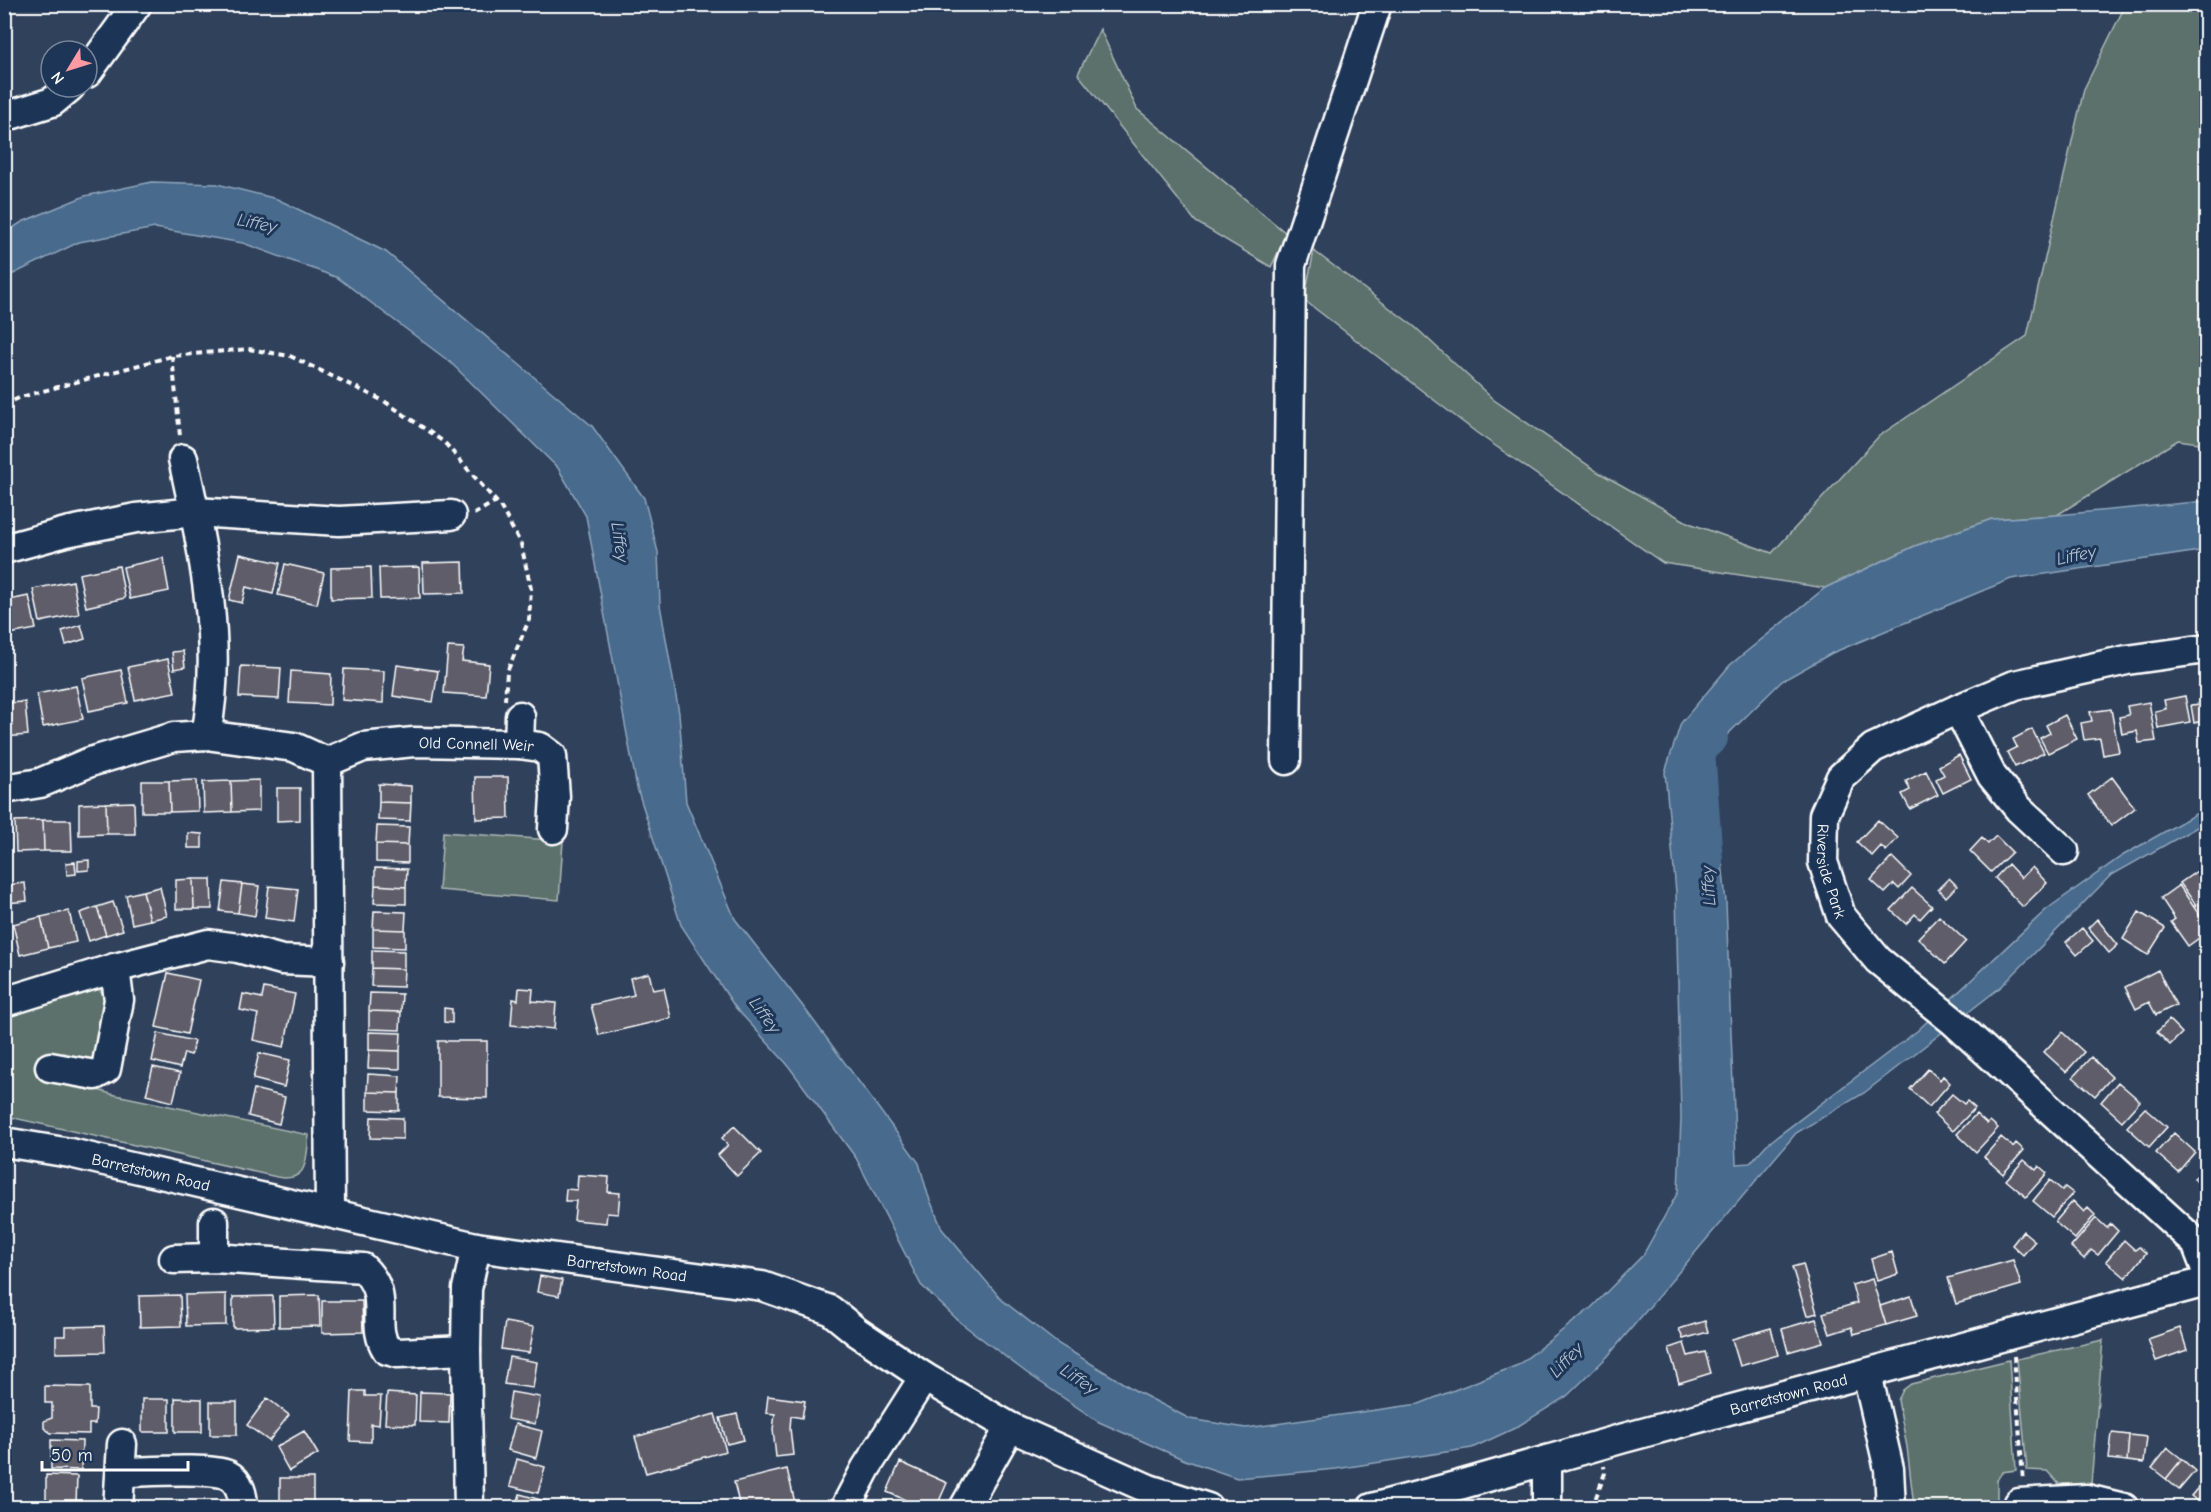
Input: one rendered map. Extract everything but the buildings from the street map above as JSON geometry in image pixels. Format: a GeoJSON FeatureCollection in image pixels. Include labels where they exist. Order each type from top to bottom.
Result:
{"type":"FeatureCollection","features":[{"type":"Feature","properties":{"kind":"street"},"geometry":{"type":"LineString","coordinates":[[99,56],[137,4]]}},
{"type":"Feature","properties":{"kind":"street"},"geometry":{"type":"LineString","coordinates":[[1286,760],[1291,265],[1377,4]]}},
{"type":"Feature","properties":{"kind":"street"},"geometry":{"type":"LineString","coordinates":[[4,117],[56,99]]}},
{"type":"Feature","properties":{"kind":"street"},"geometry":{"type":"LineString","coordinates":[[183,459],[195,512],[211,609],[212,704],[206,735]]}},
{"type":"Feature","properties":{"kind":"street"},"geometry":{"type":"LineString","coordinates":[[5,546],[136,518],[195,512],[339,521],[407,504],[451,515]]}},
{"type":"Feature","properties":{"kind":"street","name":"Riverside Park"},"geometry":{"type":"LineString","coordinates":[[2206,649],[2127,660],[2015,685],[1873,748],[1841,777],[1824,815],[1823,862],[1841,916],[1878,960],[1953,1021],[2196,1243],[2206,1269]]}},
{"type":"Feature","properties":{"kind":"street"},"geometry":{"type":"LineString","coordinates":[[1958,709],[1992,776],[2019,809],[2064,851]]}},
{"type":"Feature","properties":{"kind":"street","name":"Old Connell Weir"},"geometry":{"type":"LineString","coordinates":[[327,762],[363,747],[520,730],[552,756],[555,796],[553,829]]}},
{"type":"Feature","properties":{"kind":"street"},"geometry":{"type":"LineString","coordinates":[[4,789],[40,783],[90,762],[174,737],[206,735],[294,747],[327,762],[330,1212]]}},
{"type":"Feature","properties":{"kind":"street"},"geometry":{"type":"LineString","coordinates":[[4,1002],[115,968],[208,944],[238,948],[282,960],[329,962]]}},
{"type":"Feature","properties":{"kind":"street"},"geometry":{"type":"LineString","coordinates":[[50,1067],[95,1075],[106,1069],[119,1000],[115,968]]}},
{"type":"Feature","properties":{"kind":"street","name":"Barretstown Road"},"geometry":{"type":"LineString","coordinates":[[4,1142],[70,1153],[476,1247],[762,1286],[830,1310],[856,1332],[924,1377],[1010,1427],[1149,1489],[1208,1508]]}},
{"type":"Feature","properties":{"kind":"street"},"geometry":{"type":"LineString","coordinates":[[214,1222],[214,1258]]}},
{"type":"Feature","properties":{"kind":"street"},"geometry":{"type":"LineString","coordinates":[[469,1508],[467,1289],[476,1247]]}},
{"type":"Feature","properties":{"kind":"street"},"geometry":{"type":"LineString","coordinates":[[174,1259],[214,1258],[363,1268],[373,1277],[378,1289],[381,1340],[387,1350],[398,1353],[466,1350]]}},
{"type":"Feature","properties":{"kind":"street","name":"Barretstown Road"},"geometry":{"type":"LineString","coordinates":[[1372,1508],[2206,1282]]}},
{"type":"Feature","properties":{"kind":"street"},"geometry":{"type":"LineString","coordinates":[[1867,1374],[1889,1469],[1891,1508]]}},
{"type":"Feature","properties":{"kind":"street"},"geometry":{"type":"LineString","coordinates":[[845,1508],[866,1468],[924,1377]]}},
{"type":"Feature","properties":{"kind":"street"},"geometry":{"type":"LineString","coordinates":[[964,1508],[1010,1427]]}},
{"type":"Feature","properties":{"kind":"street"},"geometry":{"type":"LineString","coordinates":[[117,1508],[122,1444]]}},
{"type":"Feature","properties":{"kind":"street"},"geometry":{"type":"LineString","coordinates":[[1547,1460],[1547,1508]]}},
{"type":"Feature","properties":{"kind":"street"},"geometry":{"type":"LineString","coordinates":[[121,1472],[207,1471],[228,1475],[238,1484],[243,1508]]}},
{"type":"Feature","properties":{"kind":"street"},"geometry":{"type":"LineString","coordinates":[[2022,1503],[2087,1500],[2124,1508]]}},
{"type":"Feature","properties":{"kind":"path"},"geometry":{"type":"LineString","coordinates":[[4,405],[21,397],[172,356],[248,349],[290,356],[384,401],[444,442],[500,506],[521,544],[531,589],[529,620],[507,672],[505,690],[505,714],[520,730]]}},
{"type":"Feature","properties":{"kind":"path"},"geometry":{"type":"LineString","coordinates":[[172,356],[183,459]]}},
{"type":"Feature","properties":{"kind":"path"},"geometry":{"type":"LineString","coordinates":[[2009,1335],[2014,1356],[2022,1503]]}},
{"type":"Feature","properties":{"kind":"path"},"geometry":{"type":"LineString","coordinates":[[1592,1508],[1605,1473],[1602,1444]]}},
{"type":"Feature","properties":{"kind":"green space"},"geometry":{"type":"Polygon","coordinates":[[[2129,5],[2206,5],[2206,444],[2178,440],[2057,515],[1992,519],[1915,546],[1825,588],[1663,563],[1477,433],[1304,300],[1314,251],[1415,327],[1494,400],[1598,472],[1689,523],[1772,553],[1879,436],[2027,336],[2084,89],[2123,10],[2129,5]]]}},
{"type":"Feature","properties":{"kind":"green space"},"geometry":{"type":"Polygon","coordinates":[[[1100,29],[1137,109],[1287,234],[1271,267],[1196,222],[1078,74],[1100,29]]]}},
{"type":"Feature","properties":{"kind":"green space"},"geometry":{"type":"Polygon","coordinates":[[[443,832],[563,841],[559,900],[439,890],[443,832]]]}},
{"type":"Feature","properties":{"kind":"green space"},"geometry":{"type":"Polygon","coordinates":[[[87,985],[100,990],[108,1001],[100,1060],[85,1066],[38,1056],[36,1071],[76,1078],[75,1083],[111,1094],[309,1135],[306,1160],[300,1173],[287,1178],[277,1177],[5,1116],[5,1009],[87,985]]]}},
{"type":"Feature","properties":{"kind":"green space"},"geometry":{"type":"Polygon","coordinates":[[[2103,1340],[2091,1484],[2059,1484],[2047,1471],[2027,1470],[2017,1359],[2103,1340]]]}},
{"type":"Feature","properties":{"kind":"green space"},"geometry":{"type":"Polygon","coordinates":[[[2009,1360],[2016,1470],[2002,1472],[1997,1480],[1997,1507],[1914,1507],[1907,1447],[1898,1400],[1903,1390],[1911,1384],[2009,1360]]]}},
{"type":"Feature","properties":{"kind":"water"},"geometry":{"type":"Polygon","coordinates":[[[152,182],[217,184],[277,199],[386,252],[592,426],[644,498],[658,552],[660,605],[679,713],[686,802],[735,919],[919,1163],[928,1195],[942,1229],[1002,1300],[1057,1343],[1136,1391],[1190,1419],[1246,1428],[1419,1404],[1518,1365],[1591,1308],[1643,1255],[1678,1192],[1681,1118],[1676,892],[1665,772],[1681,723],[1730,665],[1825,588],[1915,546],[1992,519],[2206,501],[2206,550],[2011,579],[1832,653],[1782,681],[1726,736],[1694,790],[1698,808],[1720,841],[1726,902],[1736,1164],[1750,1163],[1766,1145],[1917,1031],[2047,909],[2122,856],[2206,808],[2206,822],[2110,876],[2002,986],[1864,1093],[1796,1133],[1608,1356],[1567,1396],[1515,1428],[1472,1448],[1336,1469],[1237,1478],[1185,1460],[1099,1422],[1027,1373],[961,1323],[921,1285],[856,1158],[787,1064],[735,1007],[681,925],[637,788],[586,516],[558,468],[450,362],[338,278],[243,243],[155,228],[79,242],[5,278],[5,233],[22,222],[85,196],[152,182]]]}},
{"type":"Feature","properties":{"kind":"waterway","name":"Liffey"},"geometry":{"type":"LineString","coordinates":[[1706,861],[1698,749],[1711,738]]}}]}
